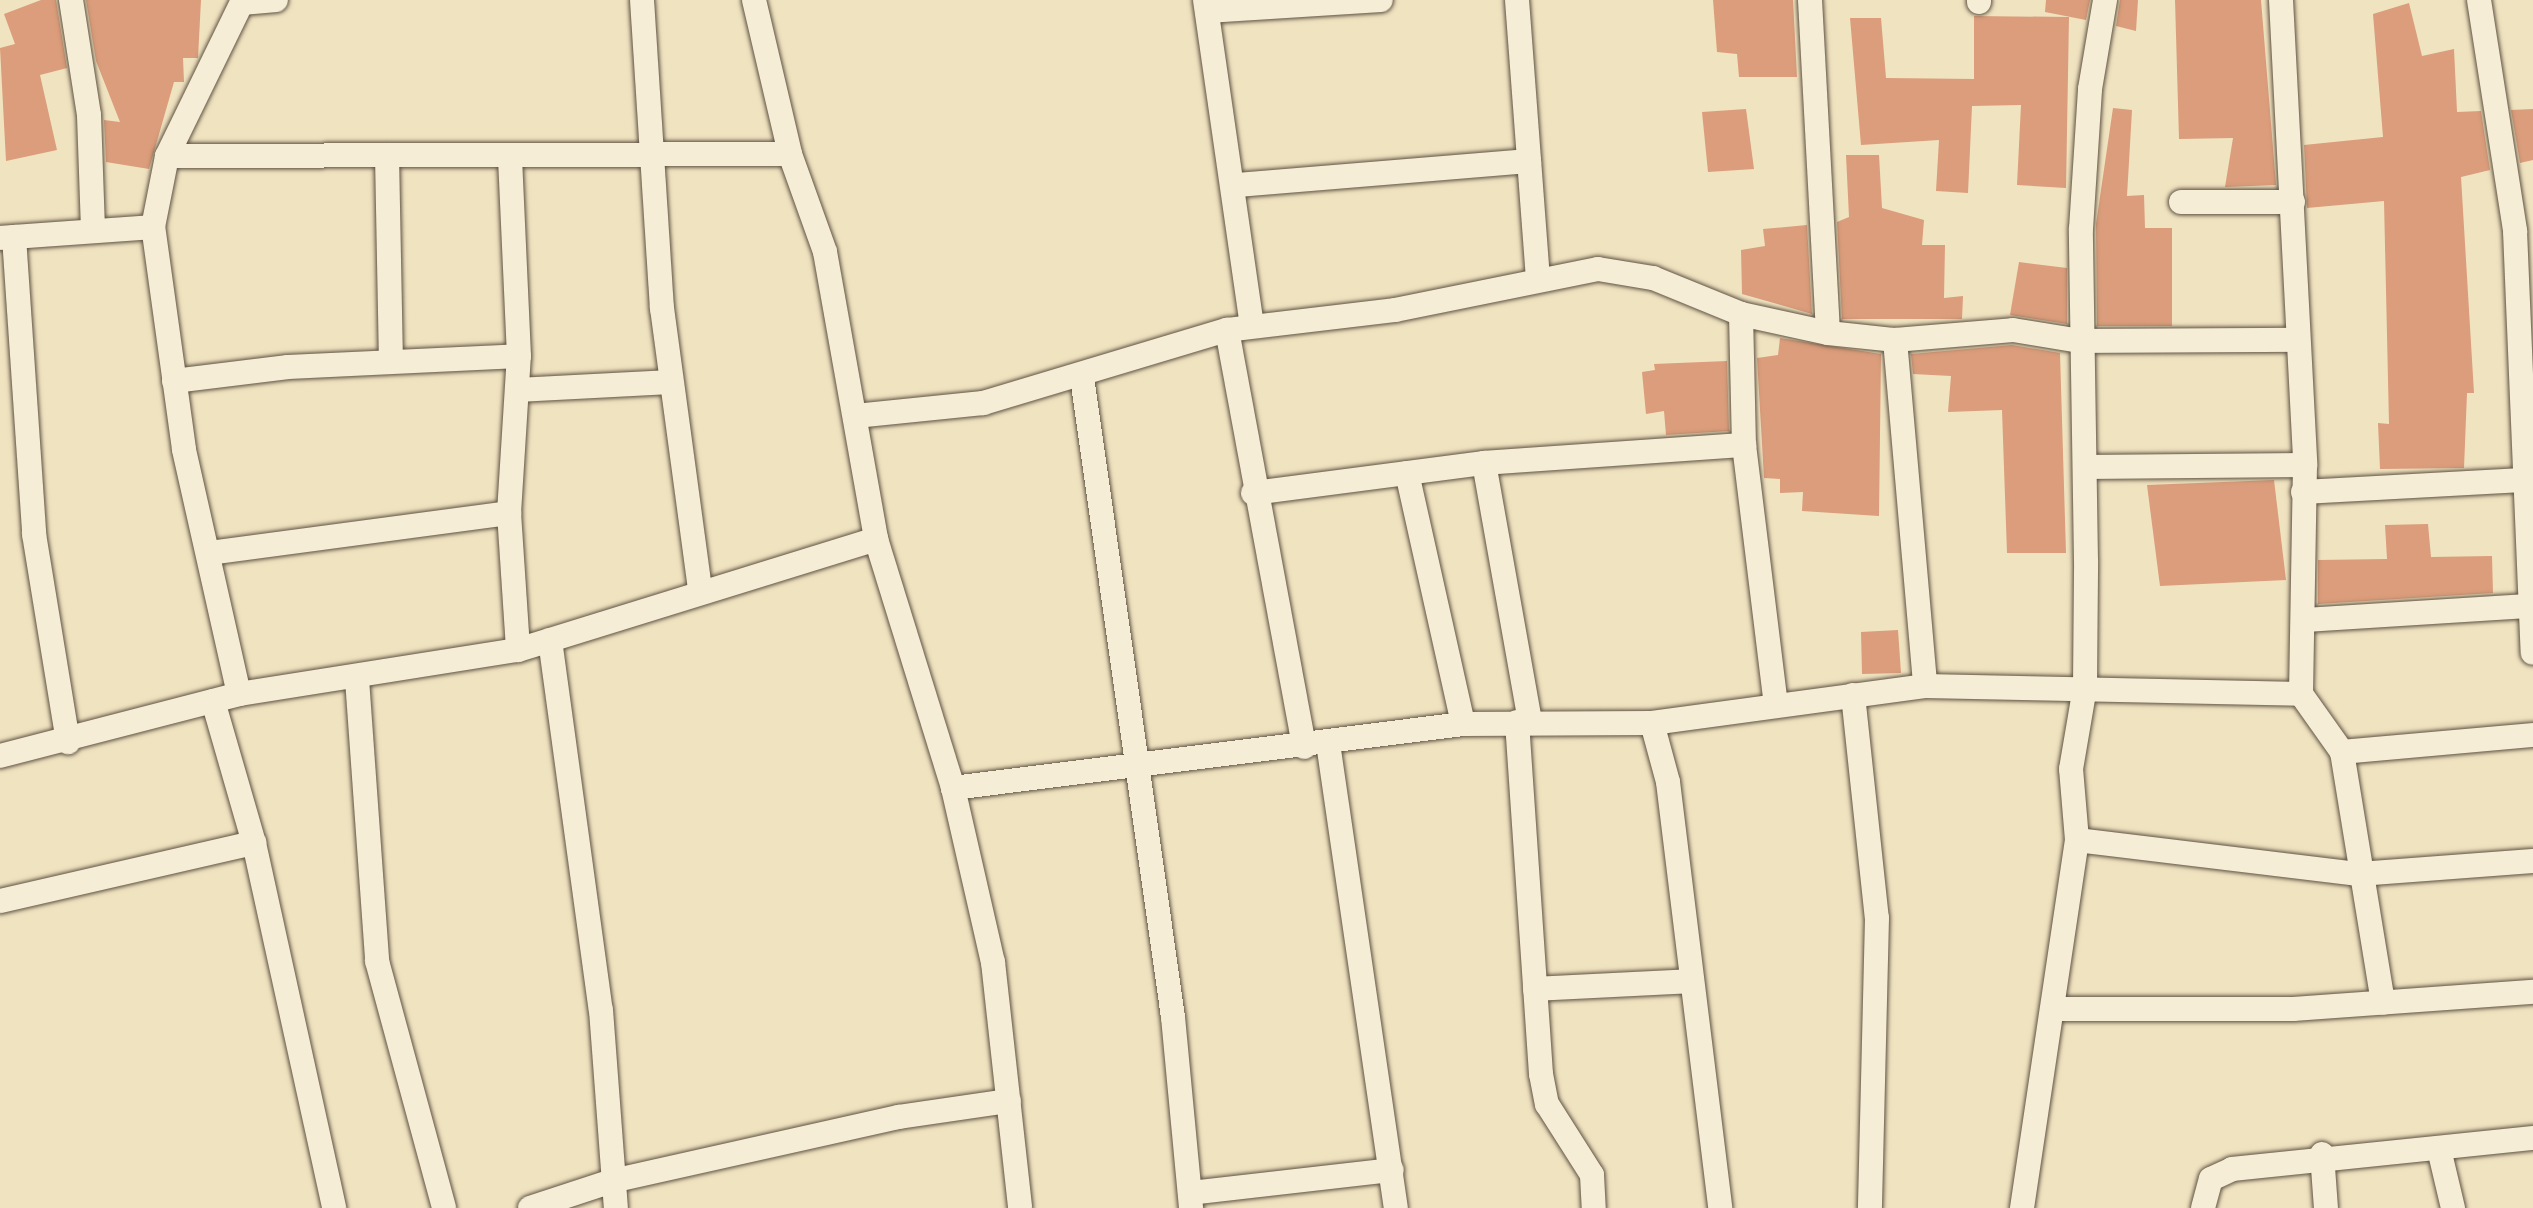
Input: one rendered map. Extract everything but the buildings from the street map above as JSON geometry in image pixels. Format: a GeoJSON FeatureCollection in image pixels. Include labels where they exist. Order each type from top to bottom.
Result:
{"type":"FeatureCollection","features":[{"type":"Feature","properties":{"kind":"street"},"geometry":{"type":"LineString","coordinates":[[71,0],[89,115],[93,227]]}},
{"type":"Feature","properties":{"kind":"street"},"geometry":{"type":"LineString","coordinates":[[239,694],[174,381],[153,227],[167,156],[242,2],[276,0]]}},
{"type":"Feature","properties":{"kind":"street"},"geometry":{"type":"LineString","coordinates":[[642,0],[649,154],[671,382],[700,588]]}},
{"type":"Feature","properties":{"kind":"street"},"geometry":{"type":"LineString","coordinates":[[754,0],[790,154],[825,252],[876,539],[953,788],[993,962],[1020,1208]]}},
{"type":"Feature","properties":{"kind":"street"},"geometry":{"type":"LineString","coordinates":[[1252,326],[1237,185],[1206,6],[1381,0]]}},
{"type":"Feature","properties":{"kind":"street"},"geometry":{"type":"LineString","coordinates":[[1517,0],[1538,280]]}},
{"type":"Feature","properties":{"kind":"street"},"geometry":{"type":"LineString","coordinates":[[1810,0],[1828,333]]}},
{"type":"Feature","properties":{"kind":"street"},"geometry":{"type":"LineString","coordinates":[[2022,1208],[2057,1009],[2077,840],[2071,769],[2085,687],[2085,467],[2081,341],[2090,89],[2105,0]]}},
{"type":"Feature","properties":{"kind":"street"},"geometry":{"type":"LineString","coordinates":[[2281,0],[2305,465],[2305,620],[2301,694],[2342,752],[2359,874],[2383,1003]]}},
{"type":"Feature","properties":{"kind":"street"},"geometry":{"type":"LineString","coordinates":[[2479,0],[2524,228],[2528,449],[2523,480],[2533,653]]}},
{"type":"Feature","properties":{"kind":"street"},"geometry":{"type":"LineString","coordinates":[[167,156],[790,154]]}},
{"type":"Feature","properties":{"kind":"street"},"geometry":{"type":"LineString","coordinates":[[387,155],[391,360]]}},
{"type":"Feature","properties":{"kind":"street"},"geometry":{"type":"LineString","coordinates":[[510,155],[519,356],[509,513],[518,650]]}},
{"type":"Feature","properties":{"kind":"street"},"geometry":{"type":"LineString","coordinates":[[1237,185],[1529,161]]}},
{"type":"Feature","properties":{"kind":"street"},"geometry":{"type":"LineString","coordinates":[[2181,202],[2293,202]]}},
{"type":"Feature","properties":{"kind":"street"},"geometry":{"type":"LineString","coordinates":[[68,742],[34,534],[7,238],[93,227],[153,227]]}},
{"type":"Feature","properties":{"kind":"street"},"geometry":{"type":"LineString","coordinates":[[855,416],[983,403],[1082,377],[1227,330],[1395,310],[1598,269],[1653,278],[1741,314],[1828,333],[1895,340],[2013,330],[2081,341],[2298,340]]}},
{"type":"Feature","properties":{"kind":"street"},"geometry":{"type":"LineString","coordinates":[[1741,314],[1744,445],[1776,705]]}},
{"type":"Feature","properties":{"kind":"street"},"geometry":{"type":"LineString","coordinates":[[1227,330],[1253,493],[1316,745],[1392,1170],[1396,1208]]}},
{"type":"Feature","properties":{"kind":"street"},"geometry":{"type":"LineString","coordinates":[[1895,340],[1925,686]]}},
{"type":"Feature","properties":{"kind":"street"},"geometry":{"type":"LineString","coordinates":[[174,381],[391,360],[519,356]]}},
{"type":"Feature","properties":{"kind":"street"},"geometry":{"type":"LineString","coordinates":[[1082,377],[1138,761],[1191,1200],[1392,1170]]}},
{"type":"Feature","properties":{"kind":"street"},"geometry":{"type":"LineString","coordinates":[[517,390],[671,382]]}},
{"type":"Feature","properties":{"kind":"street"},"geometry":{"type":"LineString","coordinates":[[1253,493],[1484,463],[1744,445]]}},
{"type":"Feature","properties":{"kind":"street"},"geometry":{"type":"LineString","coordinates":[[1484,463],[1523,721],[1535,989],[1547,1104],[1592,1175],[1594,1208]]}},
{"type":"Feature","properties":{"kind":"street"},"geometry":{"type":"LineString","coordinates":[[2085,467],[2305,465]]}},
{"type":"Feature","properties":{"kind":"street"},"geometry":{"type":"LineString","coordinates":[[1407,473],[1463,724]]}},
{"type":"Feature","properties":{"kind":"street"},"geometry":{"type":"LineString","coordinates":[[2303,492],[2523,480]]}},
{"type":"Feature","properties":{"kind":"street"},"geometry":{"type":"LineString","coordinates":[[209,553],[509,513]]}},
{"type":"Feature","properties":{"kind":"street"},"geometry":{"type":"LineString","coordinates":[[0,756],[68,742],[239,694],[357,679],[518,650],[700,588],[876,539]]}},
{"type":"Feature","properties":{"kind":"street"},"geometry":{"type":"LineString","coordinates":[[2305,620],[2528,606]]}},
{"type":"Feature","properties":{"kind":"street"},"geometry":{"type":"LineString","coordinates":[[550,640],[601,1010],[616,1208]]}},
{"type":"Feature","properties":{"kind":"street"},"geometry":{"type":"LineString","coordinates":[[357,679],[377,961],[444,1208]]}},
{"type":"Feature","properties":{"kind":"street"},"geometry":{"type":"LineString","coordinates":[[953,788],[1138,761],[1316,745],[1463,724],[1523,721],[1652,723],[1925,686],[2085,687],[2301,694]]}},
{"type":"Feature","properties":{"kind":"street"},"geometry":{"type":"LineString","coordinates":[[1853,695],[1877,918],[1870,1208]]}},
{"type":"Feature","properties":{"kind":"street"},"geometry":{"type":"LineString","coordinates":[[213,701],[254,843],[334,1208]]}},
{"type":"Feature","properties":{"kind":"street"},"geometry":{"type":"LineString","coordinates":[[1652,723],[1668,782],[1720,1208]]}},
{"type":"Feature","properties":{"kind":"street"},"geometry":{"type":"LineString","coordinates":[[2342,752],[2533,735]]}},
{"type":"Feature","properties":{"kind":"street"},"geometry":{"type":"LineString","coordinates":[[2077,840],[2359,874],[2533,861]]}},
{"type":"Feature","properties":{"kind":"street"},"geometry":{"type":"LineString","coordinates":[[0,901],[254,843]]}},
{"type":"Feature","properties":{"kind":"street"},"geometry":{"type":"LineString","coordinates":[[1535,989],[1692,981]]}},
{"type":"Feature","properties":{"kind":"street"},"geometry":{"type":"LineString","coordinates":[[2057,1009],[2383,1003],[2533,992]]}},
{"type":"Feature","properties":{"kind":"street"},"geometry":{"type":"LineString","coordinates":[[530,1208],[612,1181],[899,1117],[1009,1101]]}},
{"type":"Feature","properties":{"kind":"street"},"geometry":{"type":"LineString","coordinates":[[2203,1208],[2211,1179],[2232,1169],[2322,1154],[2439,1149],[2533,1138]]}},
{"type":"Feature","properties":{"kind":"street"},"geometry":{"type":"LineString","coordinates":[[2439,1149],[2453,1208]]}},
{"type":"Feature","properties":{"kind":"street"},"geometry":{"type":"LineString","coordinates":[[2322,1154],[2326,1208]]}}]}
